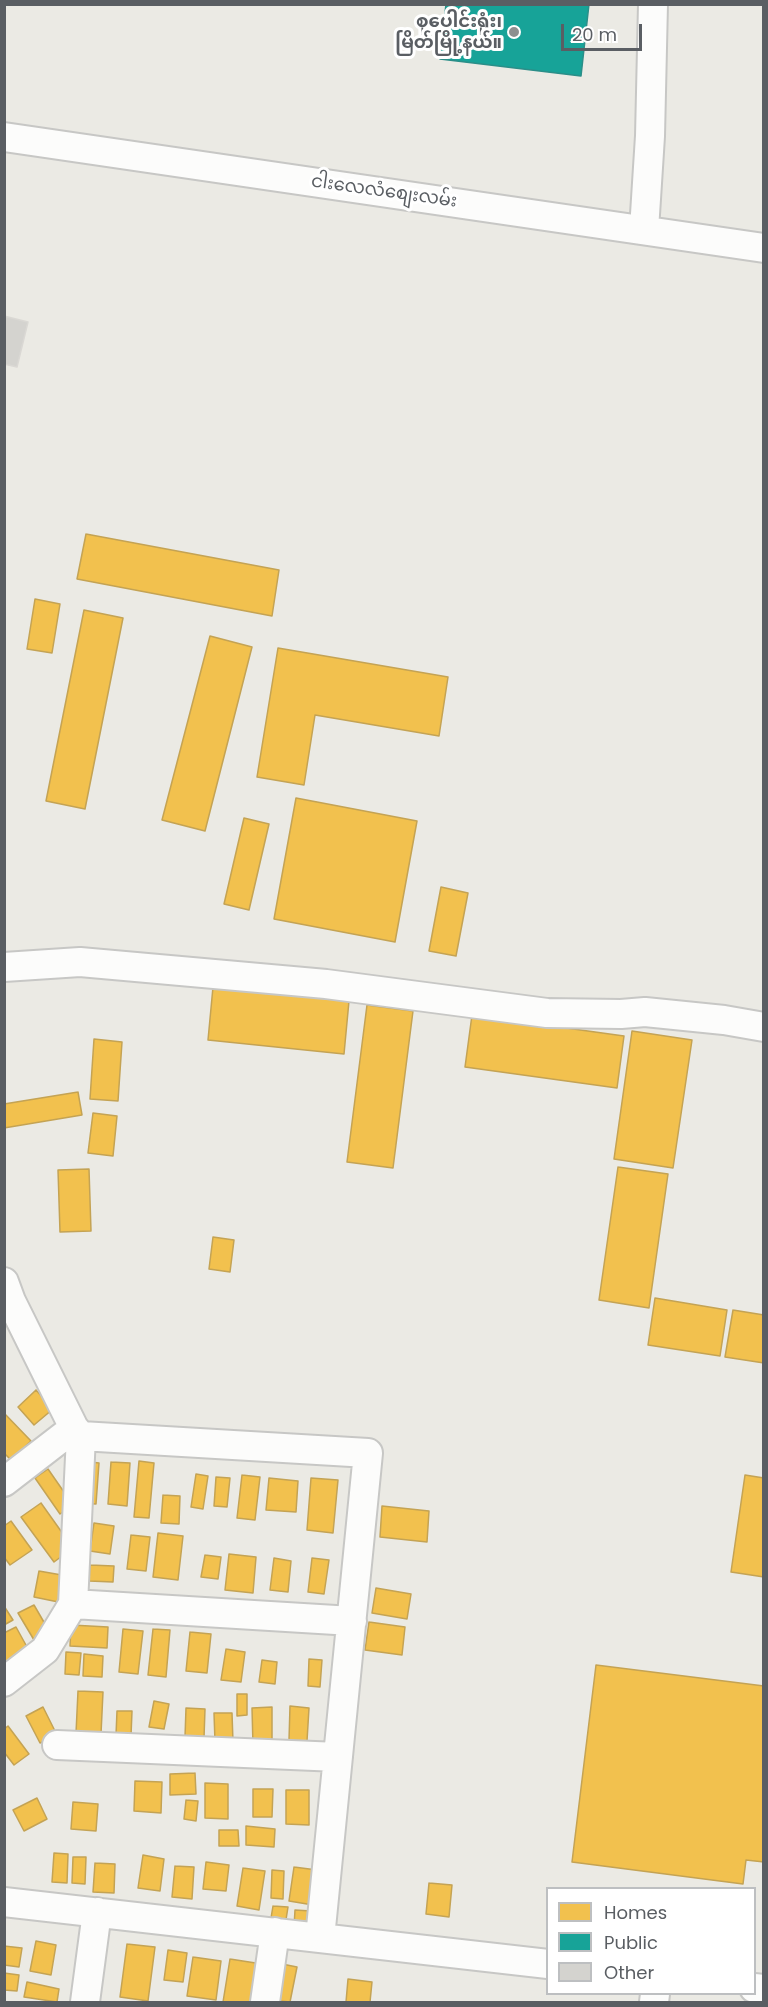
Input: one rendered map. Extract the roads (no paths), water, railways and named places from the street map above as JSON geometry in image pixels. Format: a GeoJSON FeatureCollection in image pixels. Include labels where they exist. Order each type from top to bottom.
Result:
{"type":"FeatureCollection","features":[{"type":"Feature","properties":{"kind":"street"},"geometry":{"type":"LineString","coordinates":[[644,230],[650,136],[653,4]]}},
{"type":"Feature","properties":{"kind":"street","name":"ငါးလေလံစျေးလမ်း"},"geometry":{"type":"LineString","coordinates":[[4,137],[764,248]]}},
{"type":"Feature","properties":{"kind":"street"},"geometry":{"type":"LineString","coordinates":[[4,967],[80,962],[326,984],[547,1013],[645,1012],[723,1020],[764,1027]]}},
{"type":"Feature","properties":{"kind":"street"},"geometry":{"type":"LineString","coordinates":[[4,1282],[11,1301],[77,1432],[73,1604],[45,1650],[4,1682]]}},
{"type":"Feature","properties":{"kind":"street"},"geometry":{"type":"LineString","coordinates":[[4,1482],[77,1432],[368,1454],[320,1938]]}},
{"type":"Feature","properties":{"kind":"street"},"geometry":{"type":"LineString","coordinates":[[73,1604],[352,1620]]}},
{"type":"Feature","properties":{"kind":"street"},"geometry":{"type":"LineString","coordinates":[[57,1744],[338,1757]]}},
{"type":"Feature","properties":{"kind":"street"},"geometry":{"type":"LineString","coordinates":[[4,1902],[546,1964]]}},
{"type":"Feature","properties":{"kind":"street"},"geometry":{"type":"LineString","coordinates":[[85,2002],[97,1912]]}},
{"type":"Feature","properties":{"kind":"street"},"geometry":{"type":"LineString","coordinates":[[265,2002],[275,1932]]}},
{"type":"Feature","properties":{"kind":"place","name":"စုပေါင်းရုံး၊ မြိတ်မြို့နယ်။"},"geometry":{"type":"Point","coordinates":[514,32]}}]}
